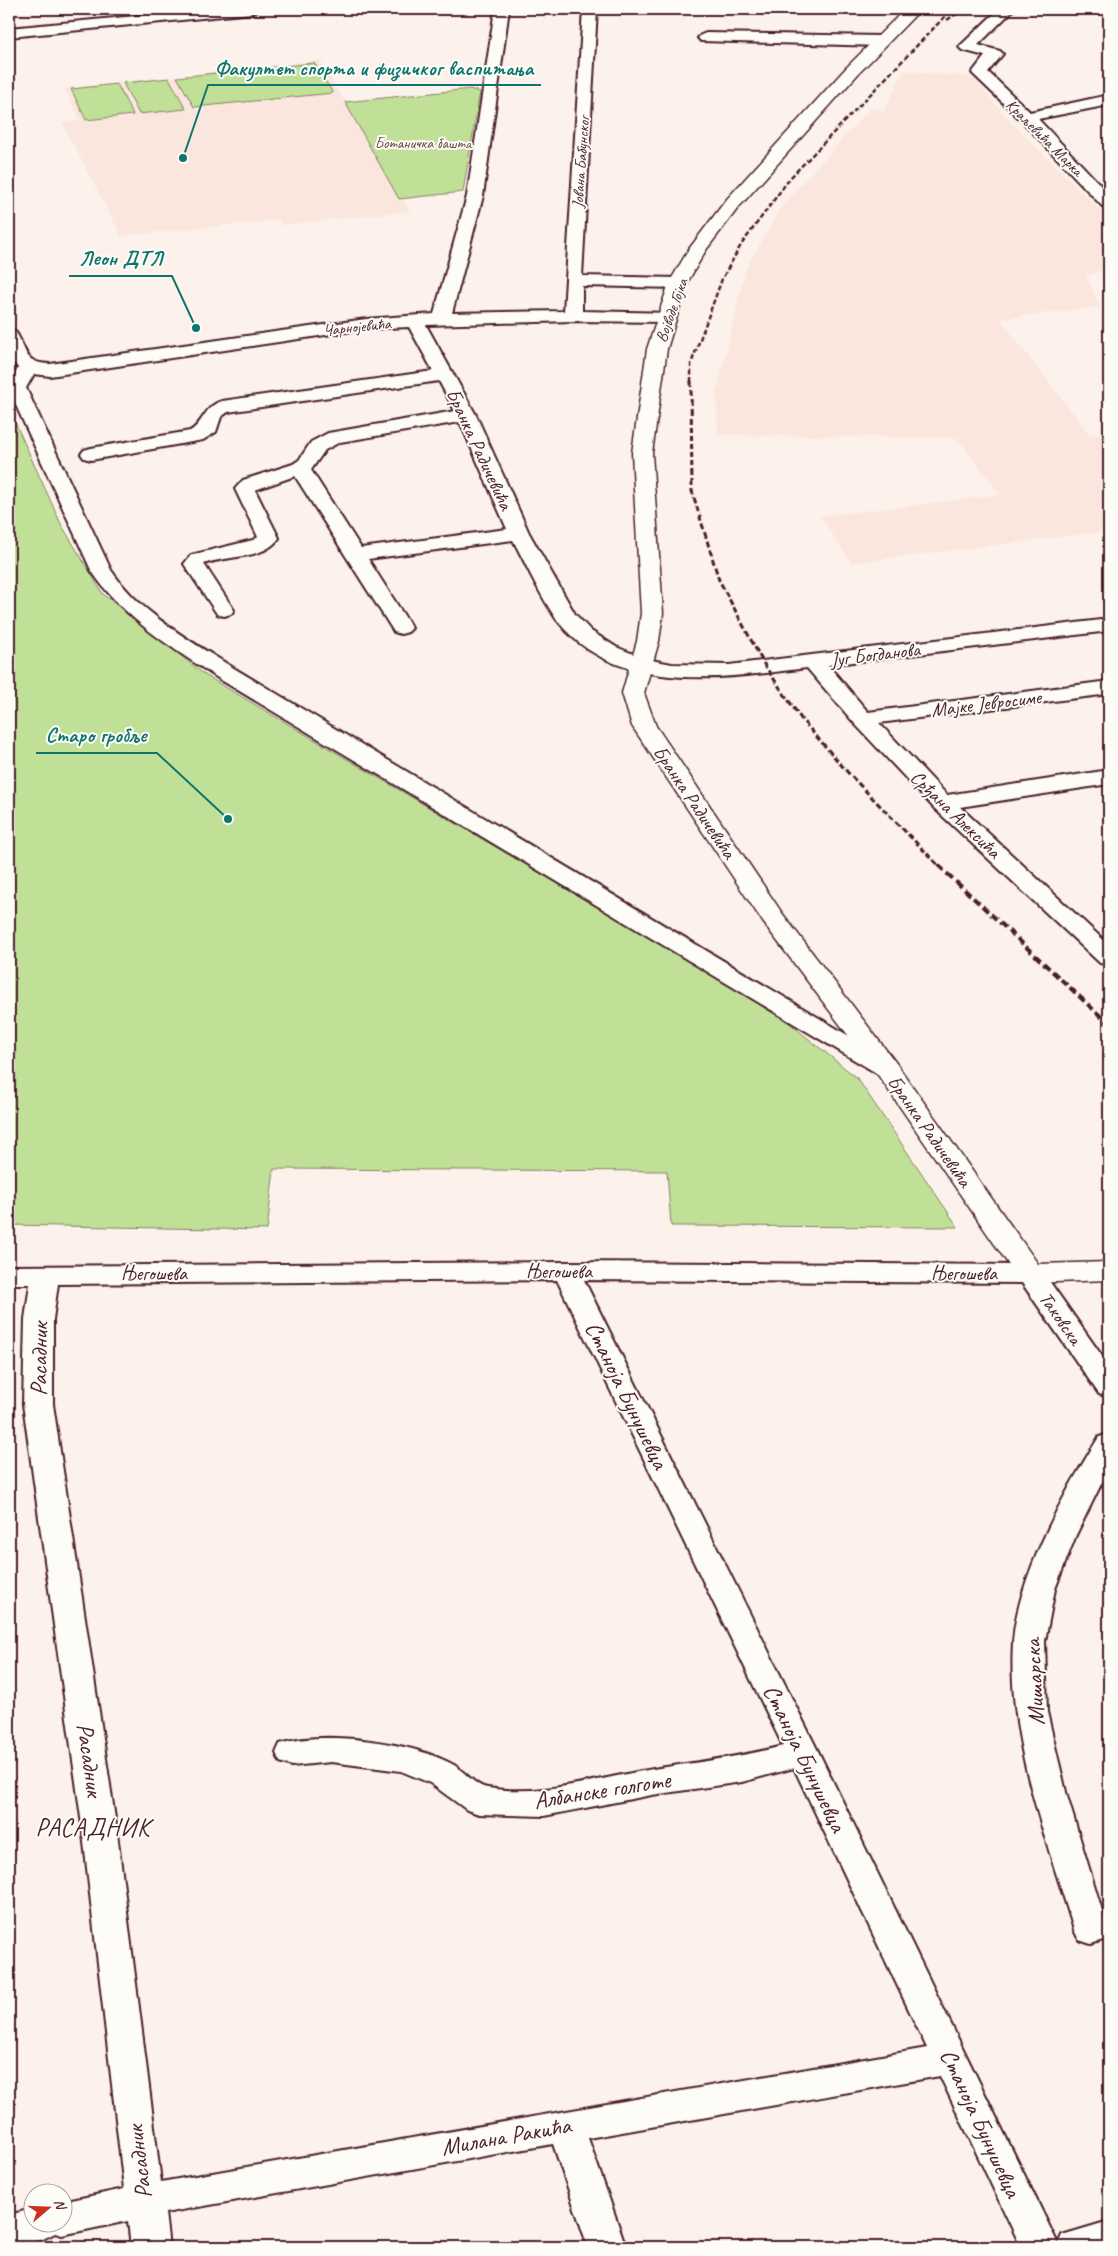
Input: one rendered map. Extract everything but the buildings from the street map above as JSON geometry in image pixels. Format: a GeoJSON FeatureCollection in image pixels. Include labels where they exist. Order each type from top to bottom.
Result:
{"type":"FeatureCollection","features":[{"type":"Feature","properties":{"kind":"street"},"geometry":{"type":"LineString","coordinates":[[9,33],[167,13],[253,9]]}},
{"type":"Feature","properties":{"kind":"street"},"geometry":{"type":"LineString","coordinates":[[442,319],[475,196],[502,9]]}},
{"type":"Feature","properties":{"kind":"street","name":"Јована Бабунског"},"geometry":{"type":"LineString","coordinates":[[573,316],[573,281],[590,9]]}},
{"type":"Feature","properties":{"kind":"street","name":"Војводе Гојка"},"geometry":{"type":"LineString","coordinates":[[641,664],[648,641],[652,613],[642,453],[651,382],[667,317],[678,283],[704,241],[732,204],[881,41],[913,9]]}},
{"type":"Feature","properties":{"kind":"street","name":"Краљевића Марка"},"geometry":{"type":"LineString","coordinates":[[1007,9],[967,47],[995,54],[980,72],[1027,117],[1109,203]]}},
{"type":"Feature","properties":{"kind":"street"},"geometry":{"type":"LineString","coordinates":[[706,38],[881,41]]}},
{"type":"Feature","properties":{"kind":"street"},"geometry":{"type":"LineString","coordinates":[[1027,117],[1109,100]]}},
{"type":"Feature","properties":{"kind":"street"},"geometry":{"type":"LineString","coordinates":[[573,281],[678,283]]}},
{"type":"Feature","properties":{"kind":"street","name":"Чарнојевића"},"geometry":{"type":"LineString","coordinates":[[40,369],[366,324],[442,319],[573,316],[667,317]]}},
{"type":"Feature","properties":{"kind":"street","name":"Бранка Радичевића"},"geometry":{"type":"LineString","coordinates":[[415,321],[468,415],[519,533],[566,617],[584,635],[608,652],[641,664],[633,693],[644,726],[772,918],[887,1069],[1030,1274]]}},
{"type":"Feature","properties":{"kind":"street"},"geometry":{"type":"LineString","coordinates":[[9,335],[20,361],[40,369]]}},
{"type":"Feature","properties":{"kind":"street"},"geometry":{"type":"LineString","coordinates":[[40,369],[24,372],[16,388],[79,519],[100,569],[112,586],[135,608],[178,642],[229,675],[887,1069]]}},
{"type":"Feature","properties":{"kind":"street"},"geometry":{"type":"LineString","coordinates":[[91,454],[196,436],[210,428],[212,415],[222,407],[445,375]]}},
{"type":"Feature","properties":{"kind":"street"},"geometry":{"type":"LineString","coordinates":[[224,610],[194,564],[195,561],[260,545],[267,541],[269,536],[245,489],[254,482],[300,468],[306,464],[318,446],[335,437],[468,415]]}},
{"type":"Feature","properties":{"kind":"street"},"geometry":{"type":"LineString","coordinates":[[300,468],[401,628]]}},
{"type":"Feature","properties":{"kind":"street"},"geometry":{"type":"LineString","coordinates":[[355,555],[519,533]]}},
{"type":"Feature","properties":{"kind":"street","name":"Југ Богданова"},"geometry":{"type":"LineString","coordinates":[[641,664],[700,671],[729,671],[1109,625]]}},
{"type":"Feature","properties":{"kind":"street","name":"Срђана Алексића"},"geometry":{"type":"LineString","coordinates":[[812,661],[942,804],[1108,955]]}},
{"type":"Feature","properties":{"kind":"street","name":"Мајке Јевросиме"},"geometry":{"type":"LineString","coordinates":[[863,719],[1109,687]]}},
{"type":"Feature","properties":{"kind":"street"},"geometry":{"type":"LineString","coordinates":[[942,804],[1109,777]]}},
{"type":"Feature","properties":{"kind":"street","name":"Његошева"},"geometry":{"type":"LineString","coordinates":[[9,1275],[566,1271],[1030,1274],[1109,1271]]}},
{"type":"Feature","properties":{"kind":"street","name":"Станоја Бунушевца"},"geometry":{"type":"LineString","coordinates":[[566,1271],[803,1753],[1040,2247]]}},
{"type":"Feature","properties":{"kind":"street","name":"Расадник"},"geometry":{"type":"LineString","coordinates":[[45,1274],[39,1319],[38,1404],[99,1825],[150,2247]]}},
{"type":"Feature","properties":{"kind":"street","name":"Таковска"},"geometry":{"type":"LineString","coordinates":[[1030,1274],[1109,1387]]}},
{"type":"Feature","properties":{"kind":"street","name":"Мишарска"},"geometry":{"type":"LineString","coordinates":[[1091,1930],[1050,1796],[1031,1712],[1029,1641],[1040,1589],[1061,1535],[1093,1470],[1109,1444]]}},
{"type":"Feature","properties":{"kind":"street","name":"Албанске голготе"},"geometry":{"type":"LineString","coordinates":[[292,1753],[331,1750],[404,1758],[442,1774],[479,1801],[544,1803],[652,1782],[742,1769],[803,1753]]}},
{"type":"Feature","properties":{"kind":"street","name":"Милана Ракића"},"geometry":{"type":"LineString","coordinates":[[72,2217],[143,2201],[950,2059]]}},
{"type":"Feature","properties":{"kind":"street"},"geometry":{"type":"LineString","coordinates":[[565,2126],[607,2247]]}},
{"type":"Feature","properties":{"kind":"street"},"geometry":{"type":"LineString","coordinates":[[9,2231],[22,2228]]}},
{"type":"Feature","properties":{"kind":"street"},"geometry":{"type":"LineString","coordinates":[[1075,2247],[1109,2238]]}},
{"type":"Feature","properties":{"kind":"shaded area"},"geometry":{"type":"Polygon","coordinates":[[[320,60],[410,211],[282,225],[279,220],[121,236],[62,123],[80,120],[65,89],[320,60]]]}},
{"type":"Feature","properties":{"kind":"shaded area"},"geometry":{"type":"Polygon","coordinates":[[[904,71],[973,77],[1010,121],[1109,219],[1109,268],[1086,276],[1100,307],[1000,319],[1090,435],[1109,434],[1109,531],[851,563],[820,516],[1001,495],[957,438],[718,435],[716,394],[746,268],[783,204],[871,108],[884,110],[904,71]]]}},
{"type":"Feature","properties":{"kind":"green space"},"geometry":{"type":"Polygon","coordinates":[[[314,63],[333,93],[194,107],[177,77],[314,63]]]}},
{"type":"Feature","properties":{"kind":"green space"},"geometry":{"type":"Polygon","coordinates":[[[169,78],[186,109],[139,114],[123,83],[169,78]]]}},
{"type":"Feature","properties":{"kind":"green space"},"geometry":{"type":"Polygon","coordinates":[[[117,84],[133,115],[86,120],[71,89],[117,84]]]}},
{"type":"Feature","properties":{"kind":"green space","name":"Ботаничка башта"},"geometry":{"type":"Polygon","coordinates":[[[470,89],[480,92],[463,192],[399,199],[345,102],[470,89]]]}},
{"type":"Feature","properties":{"kind":"green space"},"geometry":{"type":"Polygon","coordinates":[[[9,409],[61,524],[103,594],[205,675],[778,1014],[857,1078],[958,1227],[671,1226],[667,1171],[274,1169],[267,1230],[9,1225],[9,409]]]}},
{"type":"Feature","properties":{"kind":"railway"},"geometry":{"type":"LineString","coordinates":[[691,381],[691,364],[722,279],[741,245],[790,178],[952,9]]}},
{"type":"Feature","properties":{"kind":"railway"},"geometry":{"type":"LineString","coordinates":[[947,20],[964,9]]}},
{"type":"Feature","properties":{"kind":"railway"},"geometry":{"type":"LineString","coordinates":[[691,381],[692,491],[719,580],[765,666],[802,720],[851,776],[938,865]]}},
{"type":"Feature","properties":{"kind":"railway"},"geometry":{"type":"LineString","coordinates":[[938,865],[1109,1024]]}},
{"type":"Feature","properties":{"kind":"place","name":"Факултет спорта и физичког васпитања"},"geometry":{"type":"Point","coordinates":[183,158]}},
{"type":"Feature","properties":{"kind":"place","name":"Леон ДТЛ"},"geometry":{"type":"Point","coordinates":[196,328]}},
{"type":"Feature","properties":{"kind":"place","name":"Старо гробље"},"geometry":{"type":"Point","coordinates":[228,819]}},
{"type":"Feature","properties":{"kind":"district","name":"РАСАДНИК"},"geometry":{"type":"Point","coordinates":[93,1827]}}]}
